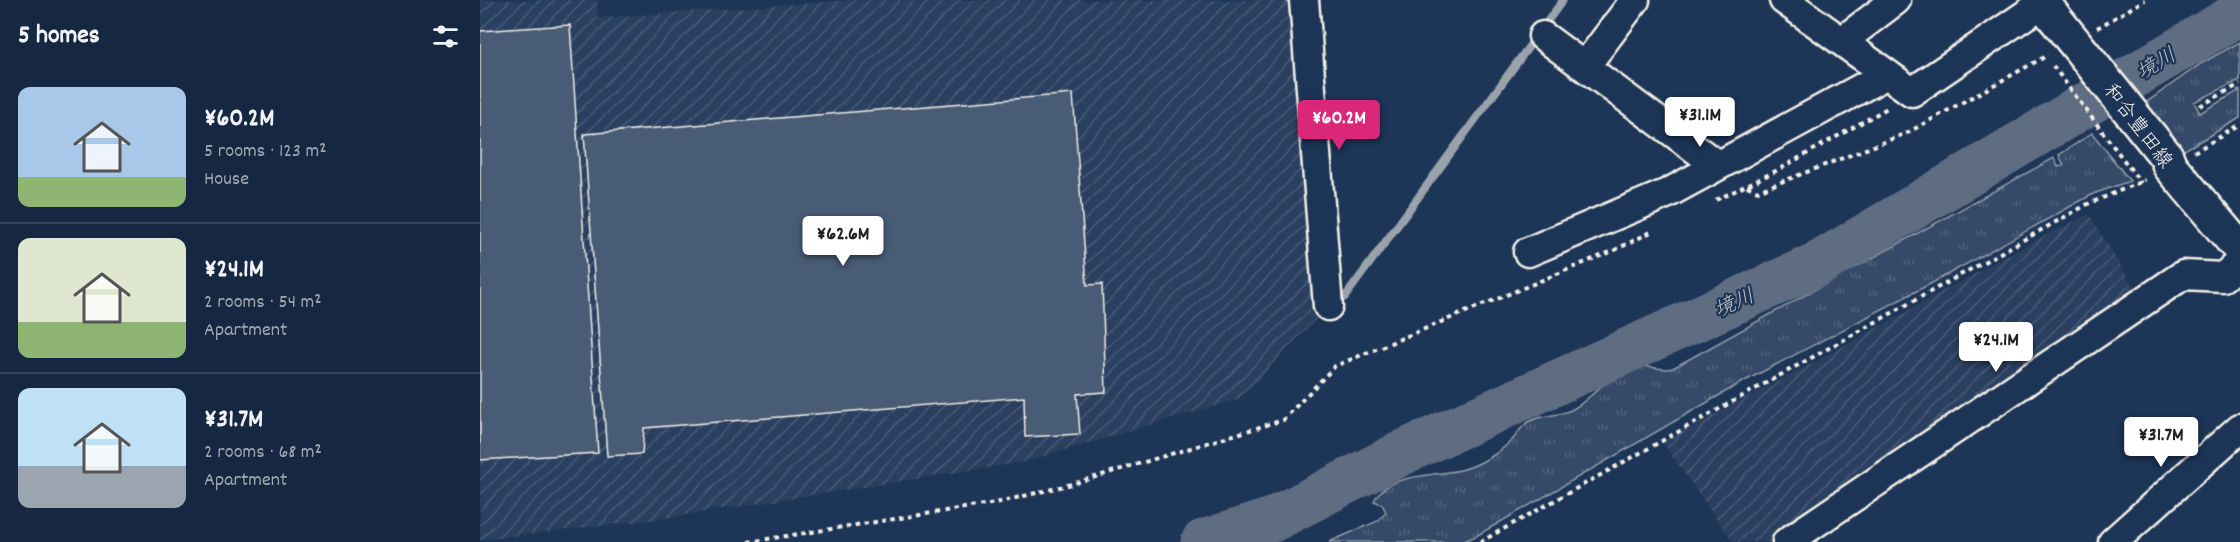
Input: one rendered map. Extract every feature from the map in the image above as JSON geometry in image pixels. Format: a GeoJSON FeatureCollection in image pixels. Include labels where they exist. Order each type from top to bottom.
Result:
{"type":"FeatureCollection","features":[{"type":"Feature","properties":{"kind":"main road","name":"和合豊田線"},"geometry":{"type":"LineString","coordinates":[[2051,6],[2168,161],[2237,243]]}},
{"type":"Feature","properties":{"kind":"street"},"geometry":{"type":"LineString","coordinates":[[1305,0],[1328,306]]}},
{"type":"Feature","properties":{"kind":"street"},"geometry":{"type":"LineString","coordinates":[[1586,65],[1635,0]]}},
{"type":"Feature","properties":{"kind":"street"},"geometry":{"type":"LineString","coordinates":[[1784,0],[1912,92],[2051,6]]}},
{"type":"Feature","properties":{"kind":"street"},"geometry":{"type":"LineString","coordinates":[[1842,42],[1896,0]]}},
{"type":"Feature","properties":{"kind":"street"},"geometry":{"type":"LineString","coordinates":[[1543,36],[1586,65],[1717,165]]}},
{"type":"Feature","properties":{"kind":"street"},"geometry":{"type":"LineString","coordinates":[[1528,252],[1668,193],[1887,74]]}},
{"type":"Feature","properties":{"kind":"street"},"geometry":{"type":"LineString","coordinates":[[1787,542],[2183,275],[2223,277],[2237,243]]}},
{"type":"Feature","properties":{"kind":"street"},"geometry":{"type":"LineString","coordinates":[[2113,542],[2240,428]]}},
{"type":"Feature","properties":{"kind":"path"},"geometry":{"type":"LineString","coordinates":[[2094,30],[2145,0]]}},
{"type":"Feature","properties":{"kind":"path"},"geometry":{"type":"LineString","coordinates":[[2042,51],[2141,183]]}},
{"type":"Feature","properties":{"kind":"path"},"geometry":{"type":"LineString","coordinates":[[1746,186],[1758,192],[1907,133],[2052,53]]}},
{"type":"Feature","properties":{"kind":"path"},"geometry":{"type":"LineString","coordinates":[[2200,106],[2240,84]]}},
{"type":"Feature","properties":{"kind":"path"},"geometry":{"type":"LineString","coordinates":[[1707,204],[1746,186],[1851,130],[1912,92]]}},
{"type":"Feature","properties":{"kind":"path"},"geometry":{"type":"LineString","coordinates":[[1480,542],[2088,204],[2141,183],[2168,161],[2240,125]]}},
{"type":"Feature","properties":{"kind":"path"},"geometry":{"type":"LineString","coordinates":[[748,542],[996,503],[1072,484],[1283,420],[1305,400],[1335,366],[1615,249],[1657,229]]}},
{"type":"Feature","properties":{"kind":"shaded area"},"geometry":{"type":"Polygon","coordinates":[[[480,0],[597,0],[598,18],[852,0],[1298,0],[1316,319],[1239,399],[1024,462],[660,519],[480,540],[480,0]]]}},
{"type":"Feature","properties":{"kind":"shaded area"},"geometry":{"type":"Polygon","coordinates":[[[2089,214],[2139,296],[1771,542],[1733,542],[1662,442],[1813,363],[2032,242],[2089,214]]]}},
{"type":"Feature","properties":{"kind":"green space"},"geometry":{"type":"Polygon","coordinates":[[[2240,42],[2240,80],[2194,102],[2200,113],[2240,90],[2240,118],[2181,152],[2144,104],[2202,63],[2240,42]]]}},
{"type":"Feature","properties":{"kind":"green space"},"geometry":{"type":"Polygon","coordinates":[[[2092,133],[2130,181],[2093,194],[1932,283],[1739,384],[1476,536],[1462,542],[1329,542],[1378,521],[1386,512],[1382,504],[1374,501],[1380,492],[1390,485],[1401,480],[1464,469],[1478,464],[1504,448],[1528,422],[1573,409],[1609,379],[1625,370],[1638,366],[1673,368],[2054,158],[2058,167],[2064,165],[2059,155],[2092,133]]]}},
{"type":"Feature","properties":{"kind":"building"},"geometry":{"type":"Polygon","coordinates":[[[570,25],[598,453],[480,460],[480,31],[570,25]]]}},
{"type":"Feature","properties":{"kind":"building"},"geometry":{"type":"Polygon","coordinates":[[[1073,94],[1087,285],[1102,284],[1106,392],[1077,394],[1080,434],[1025,437],[1024,397],[644,428],[642,454],[607,456],[584,134],[1073,94]]]}},
{"type":"Feature","properties":{"kind":"waterway"},"geometry":{"type":"LineString","coordinates":[[1345,297],[1563,0]]}},
{"type":"Feature","properties":{"kind":"waterway","name":"境川"},"geometry":{"type":"LineString","coordinates":[[1203,542],[1272,520],[1406,451],[1818,264],[2240,13]]}}]}
